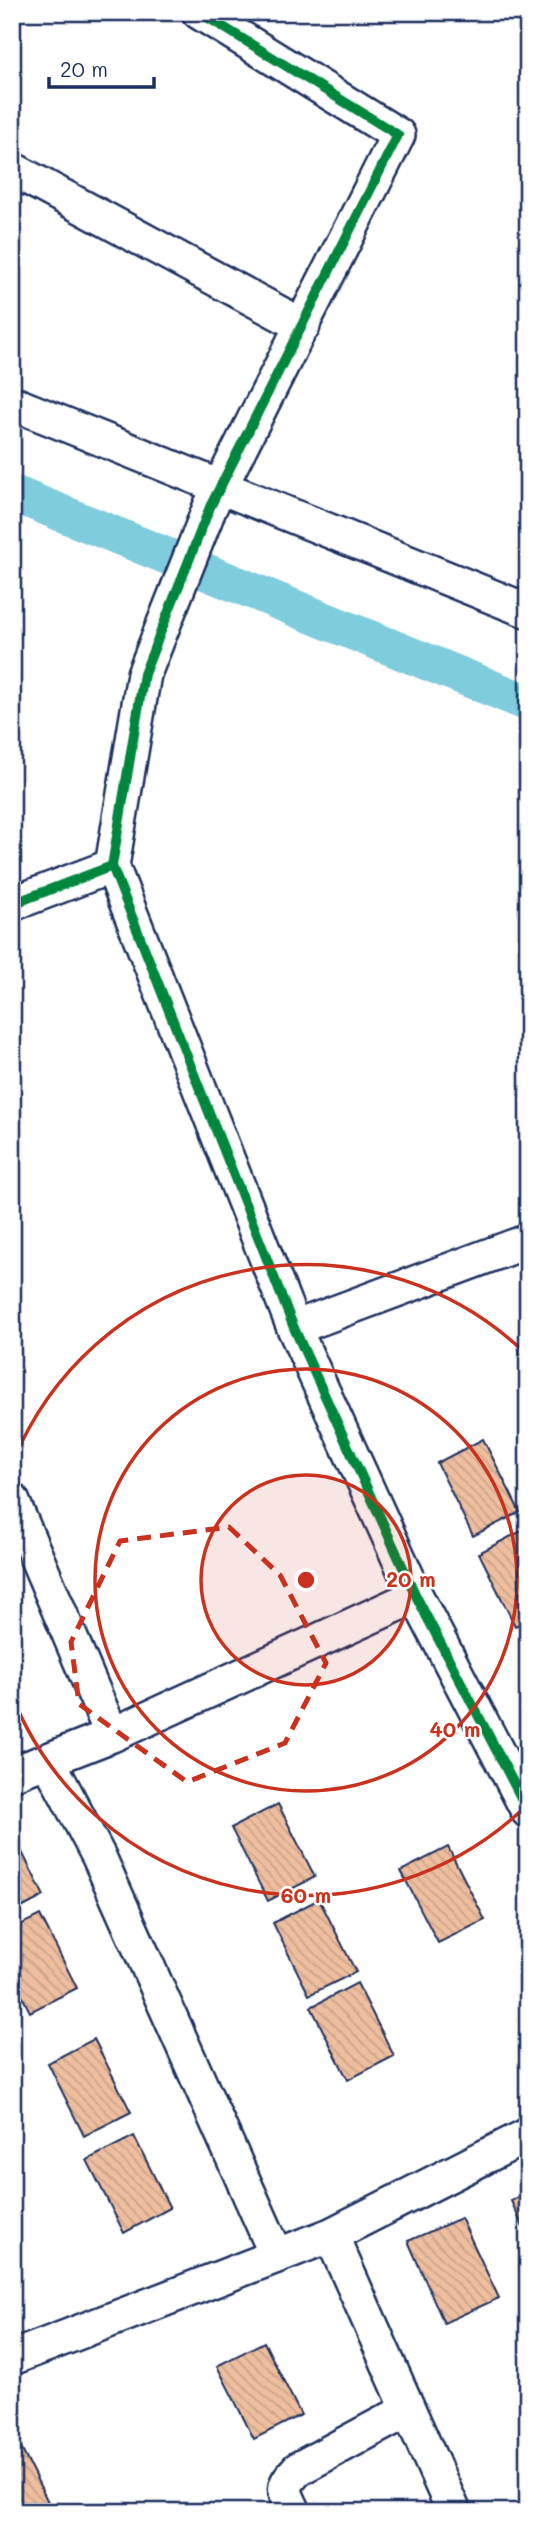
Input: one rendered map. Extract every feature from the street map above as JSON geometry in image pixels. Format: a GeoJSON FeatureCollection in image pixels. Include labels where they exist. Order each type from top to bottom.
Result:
{"type":"FeatureCollection","features":[{"type":"Feature","properties":{"kind":"street"},"geometry":{"type":"LineString","coordinates":[[199,12],[398,135],[216,496],[185,568],[144,674],[112,866],[294,1328],[416,1596],[526,1803]]}},
{"type":"Feature","properties":{"kind":"street"},"geometry":{"type":"LineString","coordinates":[[12,169],[303,326]]}},
{"type":"Feature","properties":{"kind":"street"},"geometry":{"type":"LineString","coordinates":[[12,403],[216,496],[528,611]]}},
{"type":"Feature","properties":{"kind":"street"},"geometry":{"type":"LineString","coordinates":[[12,904],[112,866]]}},
{"type":"Feature","properties":{"kind":"street"},"geometry":{"type":"LineString","coordinates":[[294,1328],[528,1241]]}},
{"type":"Feature","properties":{"kind":"street"},"geometry":{"type":"LineString","coordinates":[[12,1500],[113,1735]]}},
{"type":"Feature","properties":{"kind":"street"},"geometry":{"type":"LineString","coordinates":[[12,1774],[113,1735],[416,1596]]}},
{"type":"Feature","properties":{"kind":"street"},"geometry":{"type":"LineString","coordinates":[[48,1760],[99,1857],[276,2254]]}},
{"type":"Feature","properties":{"kind":"street"},"geometry":{"type":"LineString","coordinates":[[12,2358],[331,2235],[528,2135]]}},
{"type":"Feature","properties":{"kind":"street"},"geometry":{"type":"LineString","coordinates":[[331,2235],[454,2512]]}},
{"type":"Feature","properties":{"kind":"street"},"geometry":{"type":"LineString","coordinates":[[294,2512],[284,2493],[287,2481],[298,2469],[408,2410]]}},
{"type":"Feature","properties":{"kind":"highlighted area"},"geometry":{"type":"Polygon","coordinates":[[[229,1527],[280,1575],[326,1663],[285,1743],[187,1782],[79,1704],[71,1642],[120,1541],[229,1527]]]}},
{"type":"Feature","properties":{"kind":"building"},"geometry":{"type":"Polygon","coordinates":[[[483,1439],[520,1512],[473,1536],[437,1463],[483,1439]]]}},
{"type":"Feature","properties":{"kind":"building"},"geometry":{"type":"Polygon","coordinates":[[[525,1529],[528,1534],[528,1620],[515,1626],[479,1553],[525,1529]]]}},
{"type":"Feature","properties":{"kind":"building"},"geometry":{"type":"Polygon","coordinates":[[[528,1645],[528,1663],[521,1649],[528,1645]]]}},
{"type":"Feature","properties":{"kind":"building"},"geometry":{"type":"Polygon","coordinates":[[[278,1804],[315,1877],[268,1901],[231,1828],[278,1804]]]}},
{"type":"Feature","properties":{"kind":"building"},"geometry":{"type":"Polygon","coordinates":[[[12,1832],[44,1896],[12,1913],[12,1832]]]}},
{"type":"Feature","properties":{"kind":"building"},"geometry":{"type":"Polygon","coordinates":[[[448,1847],[485,1920],[438,1943],[401,1871],[448,1847]]]}},
{"type":"Feature","properties":{"kind":"building"},"geometry":{"type":"Polygon","coordinates":[[[319,1899],[356,1972],[309,1995],[273,1923],[319,1899]]]}},
{"type":"Feature","properties":{"kind":"building"},"geometry":{"type":"Polygon","coordinates":[[[40,1915],[77,1988],[30,2012],[12,1976],[12,1929],[40,1915]]]}},
{"type":"Feature","properties":{"kind":"building"},"geometry":{"type":"Polygon","coordinates":[[[357,1983],[394,2056],[348,2080],[311,2007],[357,1983]]]}},
{"type":"Feature","properties":{"kind":"building"},"geometry":{"type":"Polygon","coordinates":[[[94,2039],[131,2112],[84,2136],[48,2063],[94,2039]]]}},
{"type":"Feature","properties":{"kind":"building"},"geometry":{"type":"Polygon","coordinates":[[[134,2136],[170,2208],[124,2233],[87,2160],[134,2136]]]}},
{"type":"Feature","properties":{"kind":"building"},"geometry":{"type":"Polygon","coordinates":[[[528,2192],[528,2238],[511,2201],[528,2192]]]}},
{"type":"Feature","properties":{"kind":"building"},"geometry":{"type":"Polygon","coordinates":[[[461,2218],[499,2298],[444,2323],[408,2241],[461,2218]]]}},
{"type":"Feature","properties":{"kind":"building"},"geometry":{"type":"Polygon","coordinates":[[[264,2342],[301,2415],[254,2439],[217,2366],[264,2342]]]}},
{"type":"Feature","properties":{"kind":"building"},"geometry":{"type":"Polygon","coordinates":[[[21,2448],[53,2512],[12,2512],[12,2453],[21,2448]]]}},
{"type":"Feature","properties":{"kind":"waterway"},"geometry":{"type":"LineString","coordinates":[[12,493],[528,703]]}},
{"type":"Feature","properties":{"kind":"cycle path"},"geometry":{"type":"LineString","coordinates":[[112,866],[144,674],[210,507],[398,135],[199,12]]}},
{"type":"Feature","properties":{"kind":"cycle path"},"geometry":{"type":"LineString","coordinates":[[12,904],[112,866],[294,1328],[416,1596],[528,1811]]}}]}
